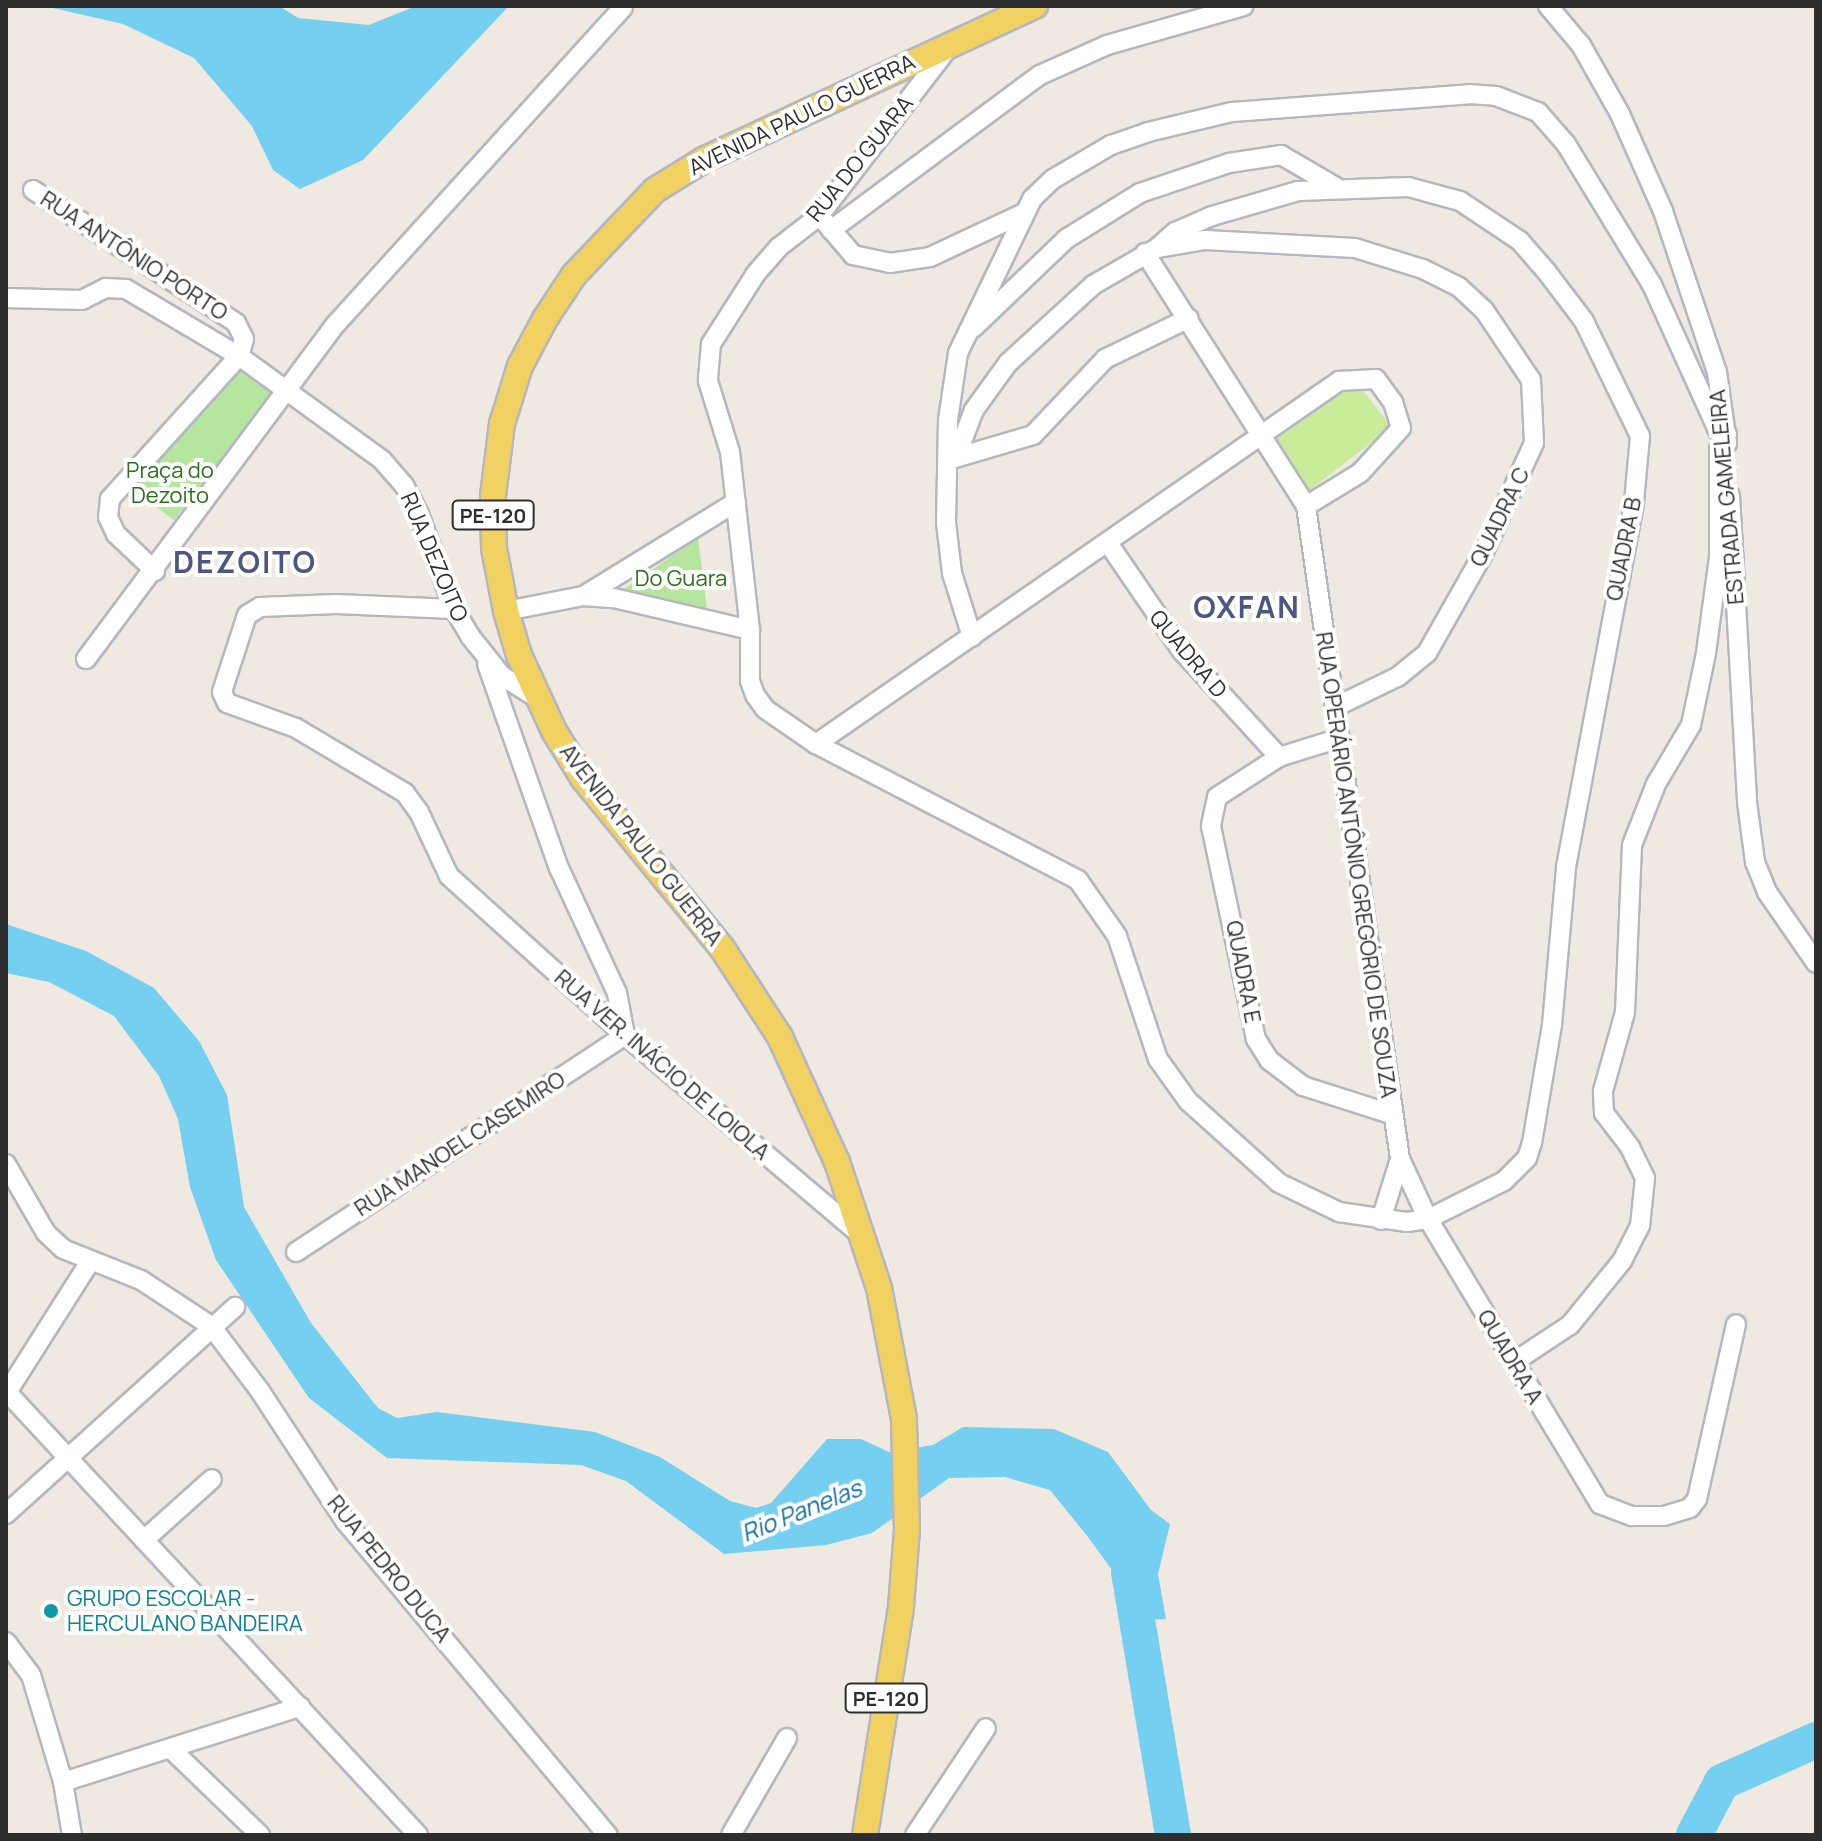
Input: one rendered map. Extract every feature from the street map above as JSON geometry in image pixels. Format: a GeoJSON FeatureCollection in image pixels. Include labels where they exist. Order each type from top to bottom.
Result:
{"type":"FeatureCollection","features":[{"type":"Feature","properties":{"kind":"main road","name":"AVENIDA PAULO GUERRA"},"geometry":{"type":"LineString","coordinates":[[865,1835],[905,1562],[904,1419],[885,1313],[864,1237],[837,1162],[780,1037],[722,948],[583,778],[539,699],[506,611],[493,509],[502,424],[520,366],[574,275],[655,190],[705,159],[1035,6]]}},
{"type":"Feature","properties":{"kind":"street"},"geometry":{"type":"LineString","coordinates":[[1024,213],[930,257],[890,263],[853,255],[825,223],[1040,75],[1107,45],[1244,6]]}},
{"type":"Feature","properties":{"kind":"street","name":"ESTRADA GAMELEIRA"},"geometry":{"type":"LineString","coordinates":[[1548,6],[1581,45],[1604,86],[1663,211],[1717,372],[1724,436],[1747,802],[1755,862],[1767,892],[1816,963]]}},
{"type":"Feature","properties":{"kind":"street"},"geometry":{"type":"LineString","coordinates":[[86,659],[155,571],[287,389],[382,269],[623,8]]}},
{"type":"Feature","properties":{"kind":"street","name":"RUA DO GUARA"},"geometry":{"type":"LineString","coordinates":[[950,45],[825,223],[779,247],[755,275],[711,344],[708,381],[727,439],[750,630],[750,681],[755,695],[765,709],[816,744],[1020,845],[1078,880],[1117,936],[1158,1059],[1188,1101],[1238,1149],[1305,1199],[1381,1220],[1428,1219]]}},
{"type":"Feature","properties":{"kind":"street"},"geometry":{"type":"LineString","coordinates":[[972,637],[952,573],[951,378],[963,339],[1024,213],[1041,188],[1111,145],[1232,112],[1469,94],[1521,103],[1549,121],[1606,208],[1673,326],[1724,436],[1719,557],[1706,653],[1686,739],[1656,784],[1632,845],[1625,1012],[1603,1091],[1604,1113],[1630,1147],[1645,1178],[1640,1226],[1622,1261],[1570,1325],[1514,1362]]}},
{"type":"Feature","properties":{"kind":"street"},"geometry":{"type":"LineString","coordinates":[[963,339],[1066,239],[1140,193],[1229,163],[1281,155],[1336,187]]}},
{"type":"Feature","properties":{"kind":"street","name":"QUADRA B"},"geometry":{"type":"LineString","coordinates":[[952,459],[974,410],[1008,363],[1093,285],[1151,251],[1175,232],[1224,212],[1298,191],[1336,187],[1430,191],[1460,201],[1520,241],[1584,321],[1640,436],[1634,502],[1566,867],[1552,1025],[1532,1143],[1527,1158],[1504,1181],[1428,1219]]}},
{"type":"Feature","properties":{"kind":"street","name":"RUA ANTÔNIO PORTO"},"geometry":{"type":"LineString","coordinates":[[33,190],[236,323],[244,339],[239,356]]}},
{"type":"Feature","properties":{"kind":"street","name":"QUADRA C"},"geometry":{"type":"LineString","coordinates":[[1151,251],[1205,240],[1355,248],[1423,269],[1459,287],[1484,310],[1531,380],[1534,443],[1454,610],[1427,653],[1397,677],[1335,707]]}},
{"type":"Feature","properties":{"kind":"street"},"geometry":{"type":"LineString","coordinates":[[816,744],[1108,543],[1259,434],[1339,381],[1376,379],[1393,402],[1401,428],[1360,473],[1306,506],[1259,434],[1151,251]]}},
{"type":"Feature","properties":{"kind":"street"},"geometry":{"type":"LineString","coordinates":[[6,298],[82,300],[106,288],[126,289],[239,356],[287,389]]}},
{"type":"Feature","properties":{"kind":"street"},"geometry":{"type":"LineString","coordinates":[[952,459],[1033,435],[1105,359],[1189,318]]}},
{"type":"Feature","properties":{"kind":"street"},"geometry":{"type":"LineString","coordinates":[[155,571],[116,534],[108,517],[110,499],[239,356]]}},
{"type":"Feature","properties":{"kind":"street","name":"RUA DEZOITO"},"geometry":{"type":"LineString","coordinates":[[287,389],[351,434],[404,485],[454,609],[484,657],[502,676],[539,699]]}},
{"type":"Feature","properties":{"kind":"street"},"geometry":{"type":"LineString","coordinates":[[583,596],[736,502]]}},
{"type":"Feature","properties":{"kind":"street","name":"RUA OPERÁRIO ANTÔNIO GREGÓRIO DE SOUZA"},"geometry":{"type":"LineString","coordinates":[[1306,506],[1391,1114],[1400,1159],[1428,1219]]}},
{"type":"Feature","properties":{"kind":"street","name":"QUADRA D"},"geometry":{"type":"LineString","coordinates":[[1108,543],[1182,651],[1279,757]]}},
{"type":"Feature","properties":{"kind":"street"},"geometry":{"type":"LineString","coordinates":[[506,611],[583,596],[638,602],[750,630]]}},
{"type":"Feature","properties":{"kind":"street","name":"RUA VER. INÁCIO DE LOIOLA"},"geometry":{"type":"LineString","coordinates":[[454,609],[305,605],[260,607],[247,615],[222,692],[227,703],[296,728],[391,781],[413,800],[449,876],[462,889],[625,1035],[864,1237]]}},
{"type":"Feature","properties":{"kind":"street"},"geometry":{"type":"LineString","coordinates":[[484,657],[559,868],[617,993],[625,1035]]}},
{"type":"Feature","properties":{"kind":"street"},"geometry":{"type":"LineString","coordinates":[[1279,757],[1340,738]]}},
{"type":"Feature","properties":{"kind":"street","name":"QUADRA E"},"geometry":{"type":"LineString","coordinates":[[1279,757],[1217,797],[1211,826],[1256,1039],[1269,1060],[1303,1086],[1391,1114]]}},
{"type":"Feature","properties":{"kind":"street","name":"RUA MANOEL CASEMIRO"},"geometry":{"type":"LineString","coordinates":[[296,1252],[625,1035]]}},
{"type":"Feature","properties":{"kind":"street"},"geometry":{"type":"LineString","coordinates":[[1381,1220],[1400,1159]]}},
{"type":"Feature","properties":{"kind":"street","name":"RUA PEDRO DUCA"},"geometry":{"type":"LineString","coordinates":[[6,1164],[46,1233],[89,1263],[141,1280],[211,1326],[353,1532],[608,1835]]}},
{"type":"Feature","properties":{"kind":"street","name":"QUADRA A"},"geometry":{"type":"LineString","coordinates":[[1428,1219],[1592,1496],[1632,1516],[1664,1516],[1690,1508],[1704,1479],[1736,1324]]}},
{"type":"Feature","properties":{"kind":"street"},"geometry":{"type":"LineString","coordinates":[[89,1263],[6,1392],[418,1835]]}},
{"type":"Feature","properties":{"kind":"street"},"geometry":{"type":"LineString","coordinates":[[6,1514],[67,1455],[235,1307]]}},
{"type":"Feature","properties":{"kind":"street"},"geometry":{"type":"LineString","coordinates":[[144,1540],[212,1479]]}},
{"type":"Feature","properties":{"kind":"street"},"geometry":{"type":"LineString","coordinates":[[6,1642],[31,1675],[63,1782],[72,1835]]}},
{"type":"Feature","properties":{"kind":"street"},"geometry":{"type":"LineString","coordinates":[[63,1782],[300,1707]]}},
{"type":"Feature","properties":{"kind":"street"},"geometry":{"type":"LineString","coordinates":[[915,1835],[986,1728]]}},
{"type":"Feature","properties":{"kind":"street"},"geometry":{"type":"LineString","coordinates":[[731,1835],[787,1738]]}},
{"type":"Feature","properties":{"kind":"street"},"geometry":{"type":"LineString","coordinates":[[171,1749],[260,1835]]}},
{"type":"Feature","properties":{"kind":"green space","name":"Praça do Dezoito"},"geometry":{"type":"Polygon","coordinates":[[[239,363],[273,390],[174,520],[130,488],[239,363]]]}},
{"type":"Feature","properties":{"kind":"green space"},"geometry":{"type":"Polygon","coordinates":[[[1356,381],[1391,427],[1310,490],[1270,436],[1356,381]]]}},
{"type":"Feature","properties":{"kind":"green space","name":"Do Guara"},"geometry":{"type":"Polygon","coordinates":[[[698,538],[707,609],[624,589],[698,538]]]}},
{"type":"Feature","properties":{"kind":"water"},"geometry":{"type":"Polygon","coordinates":[[[44,6],[279,6],[298,18],[369,25],[416,6],[509,6],[363,160],[300,189],[273,170],[252,126],[194,58],[123,24],[44,6]]]}},
{"type":"Feature","properties":{"kind":"water"},"geometry":{"type":"Polygon","coordinates":[[[6,924],[86,951],[154,988],[199,1041],[227,1095],[244,1207],[311,1323],[378,1408],[397,1418],[437,1412],[595,1432],[660,1457],[730,1501],[756,1508],[771,1503],[827,1439],[861,1439],[889,1452],[933,1445],[963,1427],[1054,1429],[1108,1452],[1151,1510],[1170,1524],[1158,1574],[1166,1619],[1123,1621],[1112,1570],[1050,1490],[1005,1477],[949,1478],[872,1533],[826,1545],[724,1554],[626,1481],[581,1465],[387,1458],[309,1398],[216,1260],[190,1187],[178,1119],[159,1076],[114,1016],[49,982],[6,973],[6,924]]]}},
{"type":"Feature","properties":{"kind":"waterway","name":"Rio Panelas"},"geometry":{"type":"LineString","coordinates":[[1129,1572],[1173,1835]]}},
{"type":"Feature","properties":{"kind":"waterway","name":"Rio Panelas"},"geometry":{"type":"LineString","coordinates":[[1694,1835],[1722,1782],[1816,1740]]}},
{"type":"Feature","properties":{"kind":"place","name":"GRUPO ESCOLAR - HERCULANO BANDEIRA"},"geometry":{"type":"Point","coordinates":[51,1611]}},
{"type":"Feature","properties":{"kind":"district","name":"DEZOITO"},"geometry":{"type":"Point","coordinates":[245,562]}},
{"type":"Feature","properties":{"kind":"district","name":"OXFAN"},"geometry":{"type":"Point","coordinates":[1247,607]}}]}
